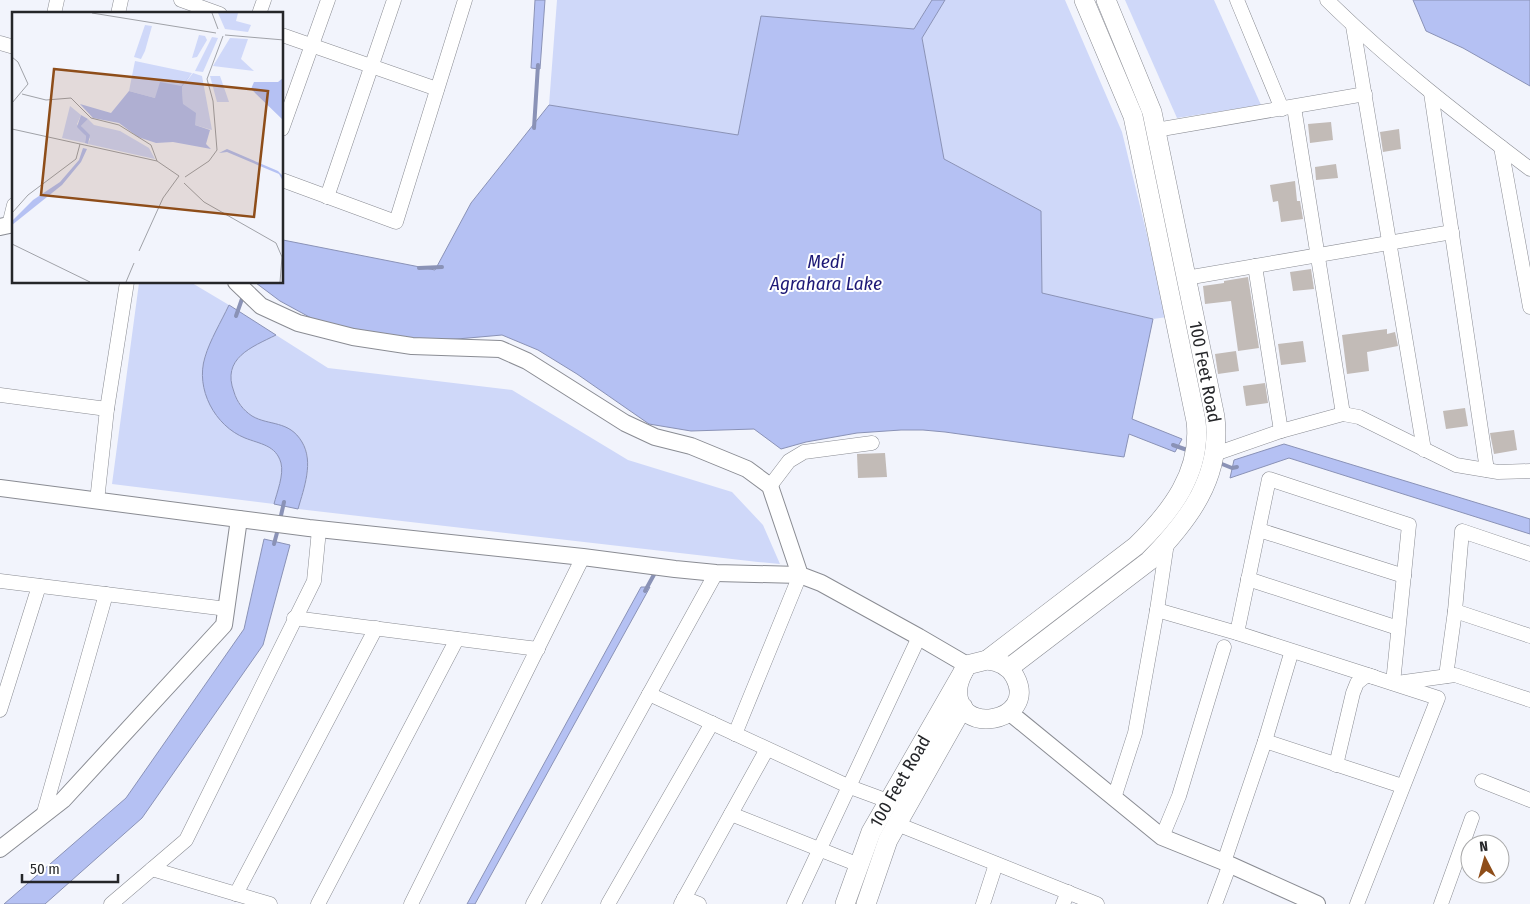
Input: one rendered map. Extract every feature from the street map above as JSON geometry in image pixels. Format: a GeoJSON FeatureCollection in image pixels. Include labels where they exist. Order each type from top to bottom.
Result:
{"type":"FeatureCollection","features":[{"type":"Feature","properties":{"kind":"main road","name":"100 Feet Road"},"geometry":{"type":"LineString","coordinates":[[987,660],[1136,546],[1152,530],[1177,498],[1191,470],[1196,451],[1197,431],[1133,116],[1084,0]]}},
{"type":"Feature","properties":{"kind":"main road","name":"100 Feet Road"},"geometry":{"type":"LineString","coordinates":[[1009,668],[1149,561],[1167,543],[1194,508],[1209,477],[1215,454],[1216,430],[1152,112],[1106,0]]}},
{"type":"Feature","properties":{"kind":"main road"},"geometry":{"type":"LineString","coordinates":[[987,660],[1003,664],[1009,668],[1018,682],[1019,690],[1018,698],[1009,712],[996,719],[981,720],[974,717],[963,707],[958,694],[958,686],[967,665],[987,660]]}},
{"type":"Feature","properties":{"kind":"main road","name":"100 Feet Road"},"geometry":{"type":"LineString","coordinates":[[845,904],[870,832],[967,665]]}},
{"type":"Feature","properties":{"kind":"main road","name":"100 Feet Road"},"geometry":{"type":"LineString","coordinates":[[866,904],[888,840],[963,707]]}},
{"type":"Feature","properties":{"kind":"street"},"geometry":{"type":"LineString","coordinates":[[260,12],[264,0]]}},
{"type":"Feature","properties":{"kind":"street"},"geometry":{"type":"LineString","coordinates":[[284,123],[328,0]]}},
{"type":"Feature","properties":{"kind":"street"},"geometry":{"type":"LineString","coordinates":[[327,196],[394,0]]}},
{"type":"Feature","properties":{"kind":"street"},"geometry":{"type":"LineString","coordinates":[[284,181],[396,222],[465,0]]}},
{"type":"Feature","properties":{"kind":"street"},"geometry":{"type":"LineString","coordinates":[[1237,0],[1288,108],[1317,255],[1343,414]]}},
{"type":"Feature","properties":{"kind":"street"},"geometry":{"type":"LineString","coordinates":[[1327,0],[1431,93],[1530,169]]}},
{"type":"Feature","properties":{"kind":"street"},"geometry":{"type":"LineString","coordinates":[[186,4],[213,12]]}},
{"type":"Feature","properties":{"kind":"street"},"geometry":{"type":"LineString","coordinates":[[1354,26],[1424,450]]}},
{"type":"Feature","properties":{"kind":"street"},"geometry":{"type":"LineString","coordinates":[[284,36],[437,89]]}},
{"type":"Feature","properties":{"kind":"street"},"geometry":{"type":"LineString","coordinates":[[1431,93],[1487,470]]}},
{"type":"Feature","properties":{"kind":"street"},"geometry":{"type":"LineString","coordinates":[[1156,130],[1365,94]]}},
{"type":"Feature","properties":{"kind":"street"},"geometry":{"type":"LineString","coordinates":[[1501,147],[1530,307]]}},
{"type":"Feature","properties":{"kind":"street"},"geometry":{"type":"LineString","coordinates":[[8,226],[12,212]]}},
{"type":"Feature","properties":{"kind":"street"},"geometry":{"type":"LineString","coordinates":[[1186,278],[1452,232]]}},
{"type":"Feature","properties":{"kind":"street"},"geometry":{"type":"LineString","coordinates":[[1255,266],[1282,431]]}},
{"type":"Feature","properties":{"kind":"street"},"geometry":{"type":"LineString","coordinates":[[97,501],[107,408],[127,284]]}},
{"type":"Feature","properties":{"kind":"street"},"geometry":{"type":"LineString","coordinates":[[242,288],[262,306],[298,323],[353,337],[412,346],[500,349],[527,361],[625,423],[655,438],[691,446],[747,469],[770,486],[800,575],[735,734]]}},
{"type":"Feature","properties":{"kind":"street"},"geometry":{"type":"LineString","coordinates":[[0,395],[107,408]]}},
{"type":"Feature","properties":{"kind":"street"},"geometry":{"type":"LineString","coordinates":[[1215,454],[1282,431],[1343,414],[1359,417],[1456,465],[1508,473],[1530,471]]}},
{"type":"Feature","properties":{"kind":"street"},"geometry":{"type":"LineString","coordinates":[[770,486],[789,461],[804,452],[872,443]]}},
{"type":"Feature","properties":{"kind":"street"},"geometry":{"type":"LineString","coordinates":[[1237,632],[1269,479],[1409,525],[1393,683]]}},
{"type":"Feature","properties":{"kind":"street"},"geometry":{"type":"LineString","coordinates":[[0,488],[314,529],[716,573],[800,575],[821,584],[967,665]]}},
{"type":"Feature","properties":{"kind":"street"},"geometry":{"type":"LineString","coordinates":[[3,843],[63,800],[224,626],[239,519]]}},
{"type":"Feature","properties":{"kind":"street"},"geometry":{"type":"LineString","coordinates":[[111,904],[186,840],[294,618],[314,581],[314,529]]}},
{"type":"Feature","properties":{"kind":"street"},"geometry":{"type":"LineString","coordinates":[[1259,530],[1404,576]]}},
{"type":"Feature","properties":{"kind":"street"},"geometry":{"type":"LineString","coordinates":[[1446,676],[1462,530],[1530,554]]}},
{"type":"Feature","properties":{"kind":"street"},"geometry":{"type":"LineString","coordinates":[[1114,798],[1135,733],[1167,543]]}},
{"type":"Feature","properties":{"kind":"street"},"geometry":{"type":"LineString","coordinates":[[412,904],[583,557]]}},
{"type":"Feature","properties":{"kind":"street"},"geometry":{"type":"LineString","coordinates":[[533,904],[716,573]]}},
{"type":"Feature","properties":{"kind":"street"},"geometry":{"type":"LineString","coordinates":[[1248,579],[1398,628]]}},
{"type":"Feature","properties":{"kind":"street"},"geometry":{"type":"LineString","coordinates":[[0,582],[219,608]]}},
{"type":"Feature","properties":{"kind":"street"},"geometry":{"type":"LineString","coordinates":[[0,710],[39,586]]}},
{"type":"Feature","properties":{"kind":"street"},"geometry":{"type":"LineString","coordinates":[[43,816],[106,594]]}},
{"type":"Feature","properties":{"kind":"street"},"geometry":{"type":"LineString","coordinates":[[1157,610],[1237,632],[1438,698],[1357,904]]}},
{"type":"Feature","properties":{"kind":"street"},"geometry":{"type":"LineString","coordinates":[[1454,611],[1530,636]]}},
{"type":"Feature","properties":{"kind":"street"},"geometry":{"type":"LineString","coordinates":[[294,618],[538,649]]}},
{"type":"Feature","properties":{"kind":"street"},"geometry":{"type":"LineString","coordinates":[[236,894],[376,628]]}},
{"type":"Feature","properties":{"kind":"street"},"geometry":{"type":"LineString","coordinates":[[794,904],[919,637]]}},
{"type":"Feature","properties":{"kind":"street"},"geometry":{"type":"LineString","coordinates":[[318,904],[456,639]]}},
{"type":"Feature","properties":{"kind":"street"},"geometry":{"type":"LineString","coordinates":[[1162,836],[1179,796],[1224,647]]}},
{"type":"Feature","properties":{"kind":"street"},"geometry":{"type":"LineString","coordinates":[[1215,904],[1290,658]]}},
{"type":"Feature","properties":{"kind":"street"},"geometry":{"type":"LineString","coordinates":[[1336,765],[1353,694],[1357,683],[1367,675],[1393,683],[1455,675],[1530,700]]}},
{"type":"Feature","properties":{"kind":"street"},"geometry":{"type":"LineString","coordinates":[[649,694],[850,787],[888,801]]}},
{"type":"Feature","properties":{"kind":"street"},"geometry":{"type":"LineString","coordinates":[[1009,712],[1162,836],[1317,904]]}},
{"type":"Feature","properties":{"kind":"street"},"geometry":{"type":"LineString","coordinates":[[608,904],[712,723]]}},
{"type":"Feature","properties":{"kind":"street"},"geometry":{"type":"LineString","coordinates":[[1265,741],[1402,786]]}},
{"type":"Feature","properties":{"kind":"street"},"geometry":{"type":"LineString","coordinates":[[699,904],[682,901],[767,749]]}},
{"type":"Feature","properties":{"kind":"street"},"geometry":{"type":"LineString","coordinates":[[1482,781],[1530,800]]}},
{"type":"Feature","properties":{"kind":"street"},"geometry":{"type":"LineString","coordinates":[[731,814],[859,865]]}},
{"type":"Feature","properties":{"kind":"street"},"geometry":{"type":"LineString","coordinates":[[1441,904],[1472,818]]}},
{"type":"Feature","properties":{"kind":"street"},"geometry":{"type":"LineString","coordinates":[[897,824],[996,864],[1066,898],[1097,904]]}},
{"type":"Feature","properties":{"kind":"street"},"geometry":{"type":"LineString","coordinates":[[982,904],[996,864]]}},
{"type":"Feature","properties":{"kind":"street"},"geometry":{"type":"LineString","coordinates":[[152,869],[270,904]]}},
{"type":"Feature","properties":{"kind":"shaded area"},"geometry":{"type":"Polygon","coordinates":[[[557,0],[932,0],[914,29],[761,16],[738,135],[549,105],[557,0]]]}},
{"type":"Feature","properties":{"kind":"shaded area"},"geometry":{"type":"Polygon","coordinates":[[[945,0],[1065,0],[1122,132],[1167,317],[1153,319],[1042,293],[1041,211],[944,159],[922,38],[945,0]]]}},
{"type":"Feature","properties":{"kind":"shaded area"},"geometry":{"type":"Polygon","coordinates":[[[1125,0],[1214,0],[1261,105],[1177,118],[1125,0]]]}},
{"type":"Feature","properties":{"kind":"shaded area"},"geometry":{"type":"Polygon","coordinates":[[[139,284],[194,284],[229,305],[207,350],[203,363],[202,376],[208,402],[215,413],[234,432],[271,449],[279,457],[282,473],[274,504],[112,484],[139,284]]]}},
{"type":"Feature","properties":{"kind":"shaded area"},"geometry":{"type":"Polygon","coordinates":[[[276,335],[328,368],[512,390],[628,460],[732,492],[763,525],[780,564],[298,509],[308,466],[306,450],[302,442],[290,430],[249,414],[237,399],[231,380],[235,362],[241,355],[257,344],[276,335]]]}},
{"type":"Feature","properties":{"kind":"water"},"geometry":{"type":"Polygon","coordinates":[[[535,0],[545,0],[540,69],[531,68],[535,0]]]}},
{"type":"Feature","properties":{"kind":"water","name":"Medi Agrahara Lake"},"geometry":{"type":"Polygon","coordinates":[[[932,0],[945,0],[922,38],[944,159],[1041,211],[1042,293],[1153,319],[1132,419],[1182,439],[1175,452],[1129,434],[1124,457],[923,430],[857,433],[806,442],[781,449],[754,429],[691,431],[649,424],[577,374],[538,350],[502,335],[430,340],[375,336],[313,319],[280,301],[257,284],[284,284],[284,240],[435,270],[471,203],[549,105],[738,135],[761,16],[914,29],[932,0]]]}},
{"type":"Feature","properties":{"kind":"water"},"geometry":{"type":"Polygon","coordinates":[[[1413,0],[1530,0],[1530,86],[1463,48],[1426,31],[1413,0]]]}},
{"type":"Feature","properties":{"kind":"water"},"geometry":{"type":"Polygon","coordinates":[[[229,305],[276,335],[257,344],[241,355],[235,362],[231,380],[237,399],[246,411],[258,419],[278,424],[291,430],[302,442],[306,450],[308,466],[298,509],[274,504],[282,473],[279,457],[275,452],[267,446],[245,438],[225,425],[217,416],[205,394],[203,369],[205,357],[229,305]]]}},
{"type":"Feature","properties":{"kind":"water"},"geometry":{"type":"Polygon","coordinates":[[[1284,444],[1530,519],[1530,534],[1289,458],[1230,478],[1234,460],[1284,444]]]}},
{"type":"Feature","properties":{"kind":"water"},"geometry":{"type":"Polygon","coordinates":[[[264,539],[290,545],[263,645],[142,818],[45,904],[4,904],[126,798],[244,629],[264,539]]]}},
{"type":"Feature","properties":{"kind":"water"},"geometry":{"type":"Polygon","coordinates":[[[641,587],[650,587],[475,904],[467,904],[641,587]]]}},
{"type":"Feature","properties":{"kind":"building"},"geometry":{"type":"Polygon","coordinates":[[[1331,122],[1333,140],[1310,143],[1308,124],[1331,122]]]}},
{"type":"Feature","properties":{"kind":"building"},"geometry":{"type":"Polygon","coordinates":[[[1399,129],[1401,149],[1383,152],[1380,132],[1399,129]]]}},
{"type":"Feature","properties":{"kind":"building"},"geometry":{"type":"Polygon","coordinates":[[[1336,164],[1338,178],[1316,180],[1315,167],[1336,164]]]}},
{"type":"Feature","properties":{"kind":"building"},"geometry":{"type":"Polygon","coordinates":[[[1295,181],[1297,201],[1300,201],[1303,219],[1281,222],[1278,201],[1273,202],[1270,185],[1295,181]]]}},
{"type":"Feature","properties":{"kind":"building"},"geometry":{"type":"Polygon","coordinates":[[[1311,269],[1314,289],[1293,291],[1290,272],[1311,269]]]}},
{"type":"Feature","properties":{"kind":"building"},"geometry":{"type":"Polygon","coordinates":[[[1248,277],[1259,348],[1238,351],[1231,301],[1205,304],[1203,286],[1248,277]]]}},
{"type":"Feature","properties":{"kind":"building"},"geometry":{"type":"Polygon","coordinates":[[[1387,329],[1387,334],[1395,332],[1398,346],[1367,352],[1369,371],[1347,374],[1342,335],[1387,329]]]}},
{"type":"Feature","properties":{"kind":"building"},"geometry":{"type":"Polygon","coordinates":[[[1303,341],[1306,362],[1281,365],[1278,344],[1303,341]]]}},
{"type":"Feature","properties":{"kind":"building"},"geometry":{"type":"Polygon","coordinates":[[[1236,351],[1239,371],[1218,374],[1215,354],[1236,351]]]}},
{"type":"Feature","properties":{"kind":"building"},"geometry":{"type":"Polygon","coordinates":[[[1265,383],[1268,403],[1246,406],[1243,386],[1265,383]]]}},
{"type":"Feature","properties":{"kind":"building"},"geometry":{"type":"Polygon","coordinates":[[[1465,408],[1468,426],[1446,429],[1443,411],[1465,408]]]}},
{"type":"Feature","properties":{"kind":"building"},"geometry":{"type":"Polygon","coordinates":[[[1514,430],[1517,450],[1494,454],[1490,433],[1514,430]]]}},
{"type":"Feature","properties":{"kind":"building"},"geometry":{"type":"Polygon","coordinates":[[[885,453],[887,477],[858,478],[857,454],[885,453]]]}},
{"type":"Feature","properties":{"kind":"waterway"},"geometry":{"type":"LineString","coordinates":[[534,128],[538,65]]}},
{"type":"Feature","properties":{"kind":"waterway"},"geometry":{"type":"LineString","coordinates":[[419,268],[442,267]]}},
{"type":"Feature","properties":{"kind":"waterway"},"geometry":{"type":"LineString","coordinates":[[236,316],[243,296]]}},
{"type":"Feature","properties":{"kind":"waterway"},"geometry":{"type":"LineString","coordinates":[[1173,445],[1190,451]]}},
{"type":"Feature","properties":{"kind":"waterway"},"geometry":{"type":"LineString","coordinates":[[1217,462],[1232,468],[1237,467]]}},
{"type":"Feature","properties":{"kind":"waterway"},"geometry":{"type":"LineString","coordinates":[[280,520],[284,502]]}},
{"type":"Feature","properties":{"kind":"waterway"},"geometry":{"type":"LineString","coordinates":[[274,544],[278,529]]}},
{"type":"Feature","properties":{"kind":"waterway"},"geometry":{"type":"LineString","coordinates":[[645,591],[656,571]]}}]}
